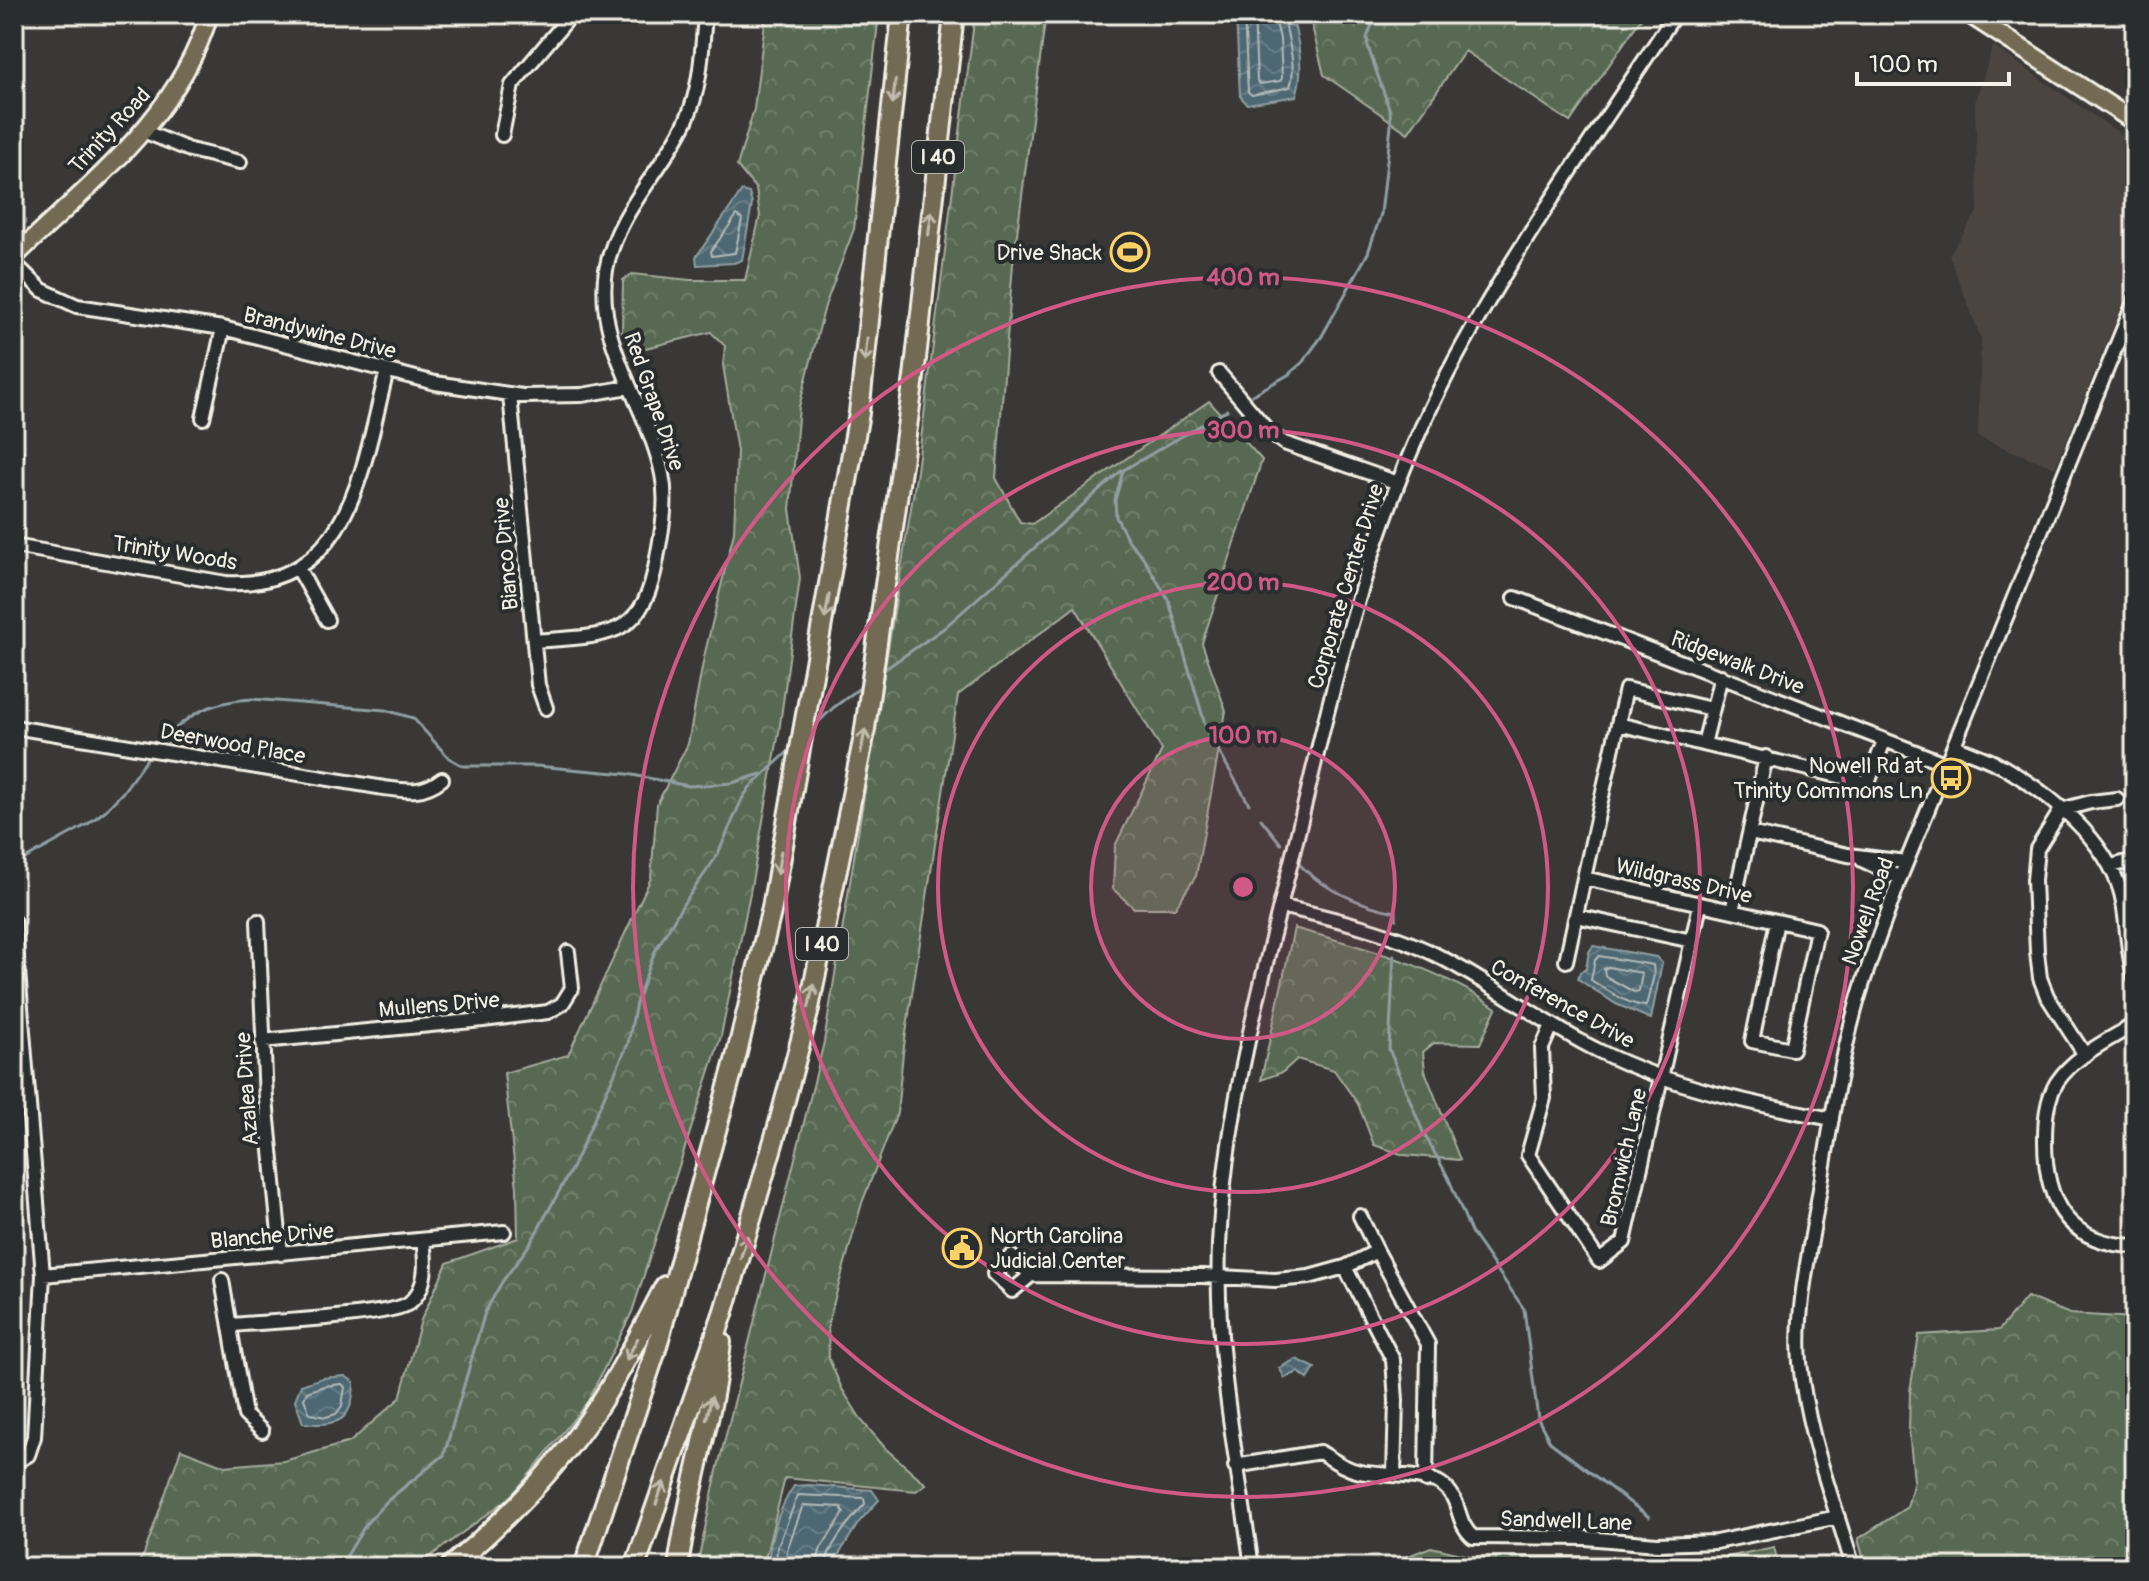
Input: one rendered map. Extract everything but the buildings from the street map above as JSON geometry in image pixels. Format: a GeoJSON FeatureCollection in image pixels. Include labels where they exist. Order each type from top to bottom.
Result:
{"type":"FeatureCollection","features":[{"type":"Feature","properties":{"kind":"highway","name":"I 40"},"geometry":{"type":"LineString","coordinates":[[584,1567],[655,1353],[735,1061],[772,908],[859,413],[902,14]]}},
{"type":"Feature","properties":{"kind":"highway","name":"I 40"},"geometry":{"type":"LineString","coordinates":[[635,1567],[724,1311],[808,1013],[864,736],[914,377],[954,14]]}},
{"type":"Feature","properties":{"kind":"highway"},"geometry":{"type":"LineString","coordinates":[[450,1567],[514,1510],[573,1441],[621,1370],[681,1256]]}},
{"type":"Feature","properties":{"kind":"highway"},"geometry":{"type":"LineString","coordinates":[[678,1567],[693,1480],[718,1371],[724,1311]]}},
{"type":"Feature","properties":{"kind":"main road","name":"Trinity Road"},"geometry":{"type":"LineString","coordinates":[[14,260],[143,131],[167,101],[197,50],[209,14]]}},
{"type":"Feature","properties":{"kind":"main road"},"geometry":{"type":"LineString","coordinates":[[1969,14],[2135,122]]}},
{"type":"Feature","properties":{"kind":"street"},"geometry":{"type":"LineString","coordinates":[[502,135],[512,85],[572,14]]}},
{"type":"Feature","properties":{"kind":"street","name":"Red Grape Drive"},"geometry":{"type":"LineString","coordinates":[[534,641],[599,635],[620,629],[636,616],[648,597],[665,493],[658,459],[614,347],[606,318],[607,270],[620,225],[672,145],[689,112],[699,77],[705,14]]}},
{"type":"Feature","properties":{"kind":"street","name":"Corporate Center Drive"},"geometry":{"type":"LineString","coordinates":[[1252,1567],[1224,1382],[1219,1277],[1224,1182],[1233,1115],[1280,906],[1346,638],[1398,483],[1448,373],[1511,265],[1675,14]]}},
{"type":"Feature","properties":{"kind":"street"},"geometry":{"type":"LineString","coordinates":[[143,131],[190,150],[240,162]]}},
{"type":"Feature","properties":{"kind":"street","name":"Brandywine Drive"},"geometry":{"type":"LineString","coordinates":[[14,260],[42,290],[77,306],[223,328],[448,385],[510,395],[582,395],[629,387]]}},
{"type":"Feature","properties":{"kind":"street","name":"Nowell Road"},"geometry":{"type":"LineString","coordinates":[[1853,1567],[1813,1429],[1800,1352],[1805,1286],[1845,1052],[1862,986],[1906,862],[2135,300]]}},
{"type":"Feature","properties":{"kind":"street"},"geometry":{"type":"LineString","coordinates":[[203,418],[223,328]]}},
{"type":"Feature","properties":{"kind":"street","name":"Trinity Woods"},"geometry":{"type":"LineString","coordinates":[[14,546],[226,583],[255,582],[298,568],[325,546],[347,512],[387,371]]}},
{"type":"Feature","properties":{"kind":"street"},"geometry":{"type":"LineString","coordinates":[[1219,373],[1269,432],[1284,443],[1398,483]]}},
{"type":"Feature","properties":{"kind":"street","name":"Bianco Drive"},"geometry":{"type":"LineString","coordinates":[[510,395],[538,685],[546,708]]}},
{"type":"Feature","properties":{"kind":"street"},"geometry":{"type":"LineString","coordinates":[[298,568],[327,620]]}},
{"type":"Feature","properties":{"kind":"street","name":"Ridgewalk Drive"},"geometry":{"type":"LineString","coordinates":[[1515,598],[1947,764]]}},
{"type":"Feature","properties":{"kind":"street"},"geometry":{"type":"LineString","coordinates":[[1704,744],[1721,676]]}},
{"type":"Feature","properties":{"kind":"street","name":"Wildgrass Drive"},"geometry":{"type":"LineString","coordinates":[[1711,709],[1626,689],[1584,878],[1700,905],[1732,911],[1777,921],[1817,930],[1792,1049],[1752,1041],[1777,921]]}},
{"type":"Feature","properties":{"kind":"street"},"geometry":{"type":"LineString","coordinates":[[1618,724],[1868,783],[1884,741]]}},
{"type":"Feature","properties":{"kind":"street","name":"Deerwood Place"},"geometry":{"type":"LineString","coordinates":[[14,727],[416,792],[432,787],[442,779]]}},
{"type":"Feature","properties":{"kind":"street"},"geometry":{"type":"LineString","coordinates":[[1954,746],[2003,767],[2034,787],[2092,840],[2111,866],[2121,893],[2135,978]]}},
{"type":"Feature","properties":{"kind":"street"},"geometry":{"type":"LineString","coordinates":[[1732,911],[1766,757]]}},
{"type":"Feature","properties":{"kind":"street"},"geometry":{"type":"LineString","coordinates":[[2085,1055],[2047,996],[2040,978],[2034,880],[2037,849],[2061,810],[2117,799]]}},
{"type":"Feature","properties":{"kind":"street"},"geometry":{"type":"LineString","coordinates":[[1750,833],[1848,855],[1906,862]]}},
{"type":"Feature","properties":{"kind":"street"},"geometry":{"type":"LineString","coordinates":[[1848,855],[1900,878]]}},
{"type":"Feature","properties":{"kind":"street"},"geometry":{"type":"LineString","coordinates":[[2111,866],[2135,860]]}},
{"type":"Feature","properties":{"kind":"street"},"geometry":{"type":"LineString","coordinates":[[1566,961],[1584,878]]}},
{"type":"Feature","properties":{"kind":"street"},"geometry":{"type":"LineString","coordinates":[[1662,1077],[1700,905]]}},
{"type":"Feature","properties":{"kind":"street","name":"Conference Drive"},"geometry":{"type":"LineString","coordinates":[[1280,906],[1408,943],[1441,957],[1600,1052],[1662,1077],[1719,1094],[1832,1119]]}},
{"type":"Feature","properties":{"kind":"street"},"geometry":{"type":"LineString","coordinates":[[1576,916],[1692,941]]}},
{"type":"Feature","properties":{"kind":"street","name":"Azalea Drive"},"geometry":{"type":"LineString","coordinates":[[258,921],[262,1041],[281,1254]]}},
{"type":"Feature","properties":{"kind":"street"},"geometry":{"type":"LineString","coordinates":[[14,922],[17,990],[43,1275],[34,1437],[28,1455],[14,1463]]}},
{"type":"Feature","properties":{"kind":"street","name":"Mullens Drive"},"geometry":{"type":"LineString","coordinates":[[262,1041],[548,1012],[562,1004],[572,988],[568,952]]}},
{"type":"Feature","properties":{"kind":"street"},"geometry":{"type":"LineString","coordinates":[[2135,1024],[2085,1055],[2058,1081],[2045,1118],[2045,1156],[2051,1191],[2060,1210],[2070,1223],[2088,1236],[2111,1245],[2135,1246]]}},
{"type":"Feature","properties":{"kind":"street","name":"Bromwich Lane"},"geometry":{"type":"LineString","coordinates":[[1552,1025],[1542,1048],[1544,1098],[1528,1155],[1599,1261],[1624,1242],[1662,1077]]}},
{"type":"Feature","properties":{"kind":"street"},"geometry":{"type":"LineString","coordinates":[[1360,1216],[1428,1344],[1426,1481]]}},
{"type":"Feature","properties":{"kind":"street","name":"Blanche Drive"},"geometry":{"type":"LineString","coordinates":[[43,1275],[504,1232]]}},
{"type":"Feature","properties":{"kind":"street"},"geometry":{"type":"LineString","coordinates":[[231,1325],[371,1312],[403,1306],[417,1294],[423,1282],[423,1240]]}},
{"type":"Feature","properties":{"kind":"street"},"geometry":{"type":"LineString","coordinates":[[1031,1275],[1275,1280],[1309,1277],[1345,1267],[1377,1251]]}},
{"type":"Feature","properties":{"kind":"street"},"geometry":{"type":"LineString","coordinates":[[1345,1267],[1393,1360],[1396,1400],[1394,1475]]}},
{"type":"Feature","properties":{"kind":"street"},"geometry":{"type":"LineString","coordinates":[[222,1280],[245,1415],[262,1431]]}},
{"type":"Feature","properties":{"kind":"street","name":"Sandwell Lane"},"geometry":{"type":"LineString","coordinates":[[1235,1466],[1320,1452],[1338,1464],[1360,1472],[1439,1482],[1457,1503],[1463,1529],[1473,1537],[1586,1538],[1657,1544],[1716,1542],[1838,1517]]}},
{"type":"Feature","properties":{"kind":"shaded area"},"geometry":{"type":"Polygon","coordinates":[[[1993,46],[2135,144],[2135,274],[2055,468],[1978,437],[1981,338],[1949,255],[1978,211],[1975,103],[1993,46]]]}},
{"type":"Feature","properties":{"kind":"green space"},"geometry":{"type":"Polygon","coordinates":[[[766,14],[879,14],[854,229],[825,306],[799,407],[790,509],[800,578],[779,732],[750,893],[721,1036],[632,1312],[588,1401],[512,1496],[416,1567],[135,1567],[144,1554],[181,1449],[225,1466],[284,1461],[350,1442],[400,1398],[421,1320],[447,1263],[518,1238],[517,1188],[504,1073],[568,1055],[651,878],[657,804],[688,744],[704,657],[734,532],[737,451],[723,365],[725,346],[711,332],[633,351],[622,332],[623,280],[632,274],[690,280],[745,280],[760,216],[756,189],[737,166],[754,109],[766,14]]]}},
{"type":"Feature","properties":{"kind":"green space"},"geometry":{"type":"Polygon","coordinates":[[[975,14],[1046,14],[1013,264],[996,478],[1020,522],[1032,524],[1209,401],[1262,460],[1202,643],[1226,711],[1196,876],[1175,908],[1134,908],[1113,889],[1115,846],[1162,750],[1075,607],[958,695],[903,1053],[897,1113],[862,1203],[828,1323],[829,1359],[842,1389],[862,1421],[886,1449],[926,1484],[916,1491],[785,1478],[763,1567],[697,1567],[717,1471],[824,1042],[917,471],[975,14]]]}},
{"type":"Feature","properties":{"kind":"green space"},"geometry":{"type":"Polygon","coordinates":[[[1309,14],[1644,14],[1570,122],[1465,51],[1408,133],[1324,75],[1309,14]]]}},
{"type":"Feature","properties":{"kind":"green space"},"geometry":{"type":"Polygon","coordinates":[[[1294,928],[1424,969],[1496,1008],[1480,1044],[1434,1043],[1423,1052],[1425,1071],[1460,1160],[1404,1155],[1374,1145],[1358,1104],[1334,1070],[1297,1059],[1283,1072],[1261,1080],[1294,928]]]}},
{"type":"Feature","properties":{"kind":"green space"},"geometry":{"type":"Polygon","coordinates":[[[2027,1297],[2070,1314],[2135,1318],[2135,1558],[2105,1559],[2095,1567],[1866,1567],[1858,1539],[1907,1507],[1914,1481],[1909,1430],[1910,1391],[1919,1335],[1999,1330],[2027,1297]]]}},
{"type":"Feature","properties":{"kind":"green space"},"geometry":{"type":"Polygon","coordinates":[[[1431,1547],[1470,1556],[1727,1557],[1774,1547],[1779,1567],[1403,1567],[1400,1559],[1431,1547]]]}},
{"type":"Feature","properties":{"kind":"water"},"geometry":{"type":"Polygon","coordinates":[[[1236,14],[1291,14],[1300,55],[1296,96],[1247,104],[1240,96],[1236,14]]]}},
{"type":"Feature","properties":{"kind":"water"},"geometry":{"type":"Polygon","coordinates":[[[742,191],[749,193],[752,204],[742,260],[697,265],[696,257],[742,191]]]}},
{"type":"Feature","properties":{"kind":"water"},"geometry":{"type":"Polygon","coordinates":[[[1593,946],[1656,957],[1662,963],[1651,1019],[1616,1004],[1578,979],[1580,972],[1586,969],[1593,946]]]}},
{"type":"Feature","properties":{"kind":"water"},"geometry":{"type":"Polygon","coordinates":[[[1296,1359],[1315,1368],[1308,1379],[1298,1372],[1285,1378],[1279,1368],[1296,1359]]]}},
{"type":"Feature","properties":{"kind":"water"},"geometry":{"type":"Polygon","coordinates":[[[345,1376],[354,1382],[351,1405],[342,1419],[326,1424],[303,1423],[295,1400],[301,1385],[322,1378],[345,1376]]]}},
{"type":"Feature","properties":{"kind":"water"},"geometry":{"type":"Polygon","coordinates":[[[794,1486],[872,1490],[879,1500],[859,1522],[831,1567],[768,1567],[772,1536],[783,1505],[794,1486]]]}},
{"type":"Feature","properties":{"kind":"waterway"},"geometry":{"type":"LineString","coordinates":[[1252,395],[1288,375],[1302,363],[1322,336],[1368,253],[1381,214],[1391,126],[1390,111],[1368,47],[1367,38],[1376,14]]}},
{"type":"Feature","properties":{"kind":"waterway"},"geometry":{"type":"LineString","coordinates":[[881,672],[944,628],[1120,472],[1227,410]]}},
{"type":"Feature","properties":{"kind":"waterway"},"geometry":{"type":"LineString","coordinates":[[1123,471],[1115,500],[1116,517],[1169,601],[1207,731],[1249,804]]}},
{"type":"Feature","properties":{"kind":"waterway"},"geometry":{"type":"LineString","coordinates":[[810,730],[865,684]]}},
{"type":"Feature","properties":{"kind":"waterway"},"geometry":{"type":"LineString","coordinates":[[156,747],[198,712],[222,703],[252,699],[385,710],[413,718],[449,758],[463,766],[536,766],[627,774],[689,786],[732,783],[761,774]]}},
{"type":"Feature","properties":{"kind":"waterway"},"geometry":{"type":"LineString","coordinates":[[340,1567],[366,1524],[387,1501],[444,1455],[485,1312],[530,1244],[572,1168],[628,1044],[636,1003],[655,951],[717,856],[750,787],[791,749]]}},
{"type":"Feature","properties":{"kind":"waterway"},"geometry":{"type":"LineString","coordinates":[[14,865],[88,824],[106,810],[151,753]]}},
{"type":"Feature","properties":{"kind":"waterway"},"geometry":{"type":"LineString","coordinates":[[1261,819],[1281,844]]}},
{"type":"Feature","properties":{"kind":"waterway"},"geometry":{"type":"LineString","coordinates":[[1298,863],[1319,881],[1343,895],[1396,912],[1396,919]]}},
{"type":"Feature","properties":{"kind":"waterway"},"geometry":{"type":"LineString","coordinates":[[1394,955],[1389,1049],[1423,1132],[1448,1177],[1471,1232],[1524,1309],[1538,1419],[1550,1442],[1649,1517]]}},
{"type":"Feature","properties":{"kind":"place","name":"Drive Shack"},"geometry":{"type":"Point","coordinates":[1130,252]}},
{"type":"Feature","properties":{"kind":"place","name":"Nowell Rd at Trinity Commons Ln"},"geometry":{"type":"Point","coordinates":[1951,778]}},
{"type":"Feature","properties":{"kind":"place","name":"North Carolina Judicial Center"},"geometry":{"type":"Point","coordinates":[962,1248]}}]}
